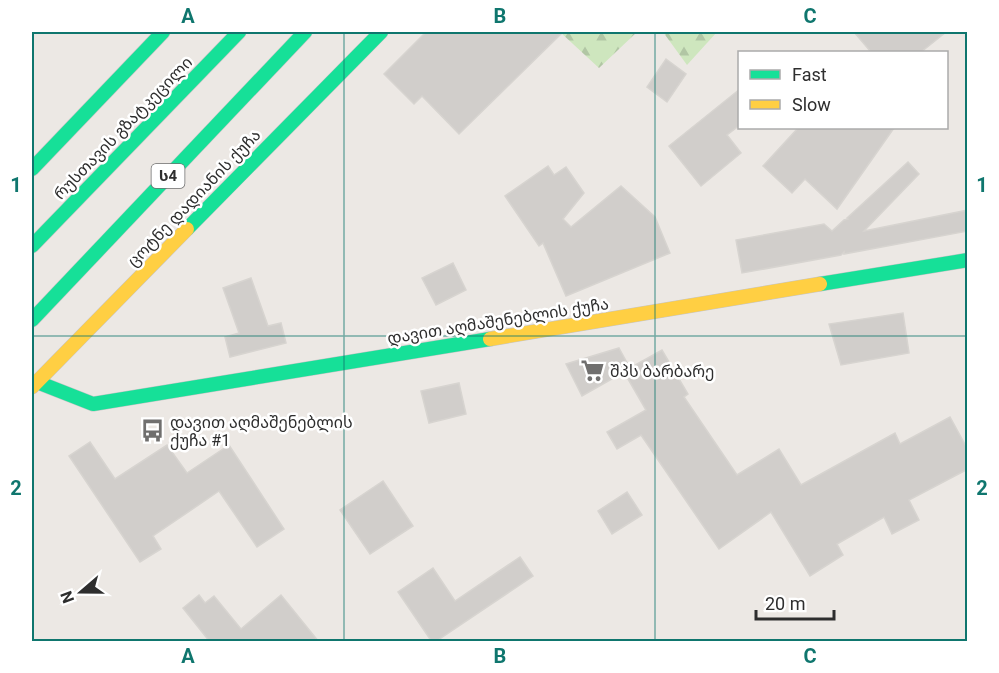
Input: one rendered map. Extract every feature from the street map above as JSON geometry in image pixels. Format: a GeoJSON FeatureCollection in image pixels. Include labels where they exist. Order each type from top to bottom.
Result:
{"type":"FeatureCollection","features":[{"type":"Feature","properties":{"kind":"main road"},"geometry":{"type":"LineString","coordinates":[[32,170],[163,32]]}},
{"type":"Feature","properties":{"kind":"main road","name":"რუსთავის გზატკეცილი"},"geometry":{"type":"LineString","coordinates":[[32,246],[238,32]]}},
{"type":"Feature","properties":{"kind":"main road","name":"ს4"},"geometry":{"type":"LineString","coordinates":[[32,320],[305,32]]}},
{"type":"Feature","properties":{"kind":"main road","name":"ცოტნე დადიანის ქუჩა"},"geometry":{"type":"LineString","coordinates":[[34,385],[381,32]]}},
{"type":"Feature","properties":{"kind":"main road","name":"დავით აღმაშენებლის ქუჩა"},"geometry":{"type":"LineString","coordinates":[[34,385],[93,404],[968,260]]}},
{"type":"Feature","properties":{"kind":"green space"},"geometry":{"type":"Polygon","coordinates":[[[560,32],[637,32],[599,68],[560,32]]]}},
{"type":"Feature","properties":{"kind":"green space"},"geometry":{"type":"Polygon","coordinates":[[[663,32],[717,32],[687,65],[663,32]]]}},
{"type":"Feature","properties":{"kind":"building"},"geometry":{"type":"Polygon","coordinates":[[[426,32],[563,32],[459,134],[422,96],[414,104],[384,74],[426,32]]]}},
{"type":"Feature","properties":{"kind":"building"},"geometry":{"type":"Polygon","coordinates":[[[854,32],[946,32],[922,51],[870,51],[854,32]]]}},
{"type":"Feature","properties":{"kind":"building"},"geometry":{"type":"Polygon","coordinates":[[[666,59],[686,74],[667,102],[647,87],[666,59]]]}},
{"type":"Feature","properties":{"kind":"building"},"geometry":{"type":"Polygon","coordinates":[[[738,91],[738,127],[727,135],[741,153],[701,186],[669,146],[738,91]]]}},
{"type":"Feature","properties":{"kind":"building"},"geometry":{"type":"Polygon","coordinates":[[[797,129],[893,129],[837,209],[805,179],[792,193],[763,166],[797,129]]]}},
{"type":"Feature","properties":{"kind":"building"},"geometry":{"type":"Polygon","coordinates":[[[908,162],[919,174],[864,231],[968,210],[968,231],[844,254],[844,252],[841,255],[742,273],[736,240],[824,224],[832,231],[848,219],[908,162]]]}},
{"type":"Feature","properties":{"kind":"building"},"geometry":{"type":"Polygon","coordinates":[[[548,166],[554,175],[566,167],[584,193],[563,219],[571,227],[621,186],[655,217],[670,253],[566,296],[543,243],[539,246],[505,196],[548,166]]]}},
{"type":"Feature","properties":{"kind":"building"},"geometry":{"type":"Polygon","coordinates":[[[453,263],[466,290],[436,305],[422,278],[453,263]]]}},
{"type":"Feature","properties":{"kind":"building"},"geometry":{"type":"Polygon","coordinates":[[[251,278],[268,326],[281,323],[286,343],[230,357],[225,337],[239,333],[223,288],[251,278]]]}},
{"type":"Feature","properties":{"kind":"building"},"geometry":{"type":"Polygon","coordinates":[[[903,313],[909,353],[841,365],[829,324],[903,313]]]}},
{"type":"Feature","properties":{"kind":"building"},"geometry":{"type":"Polygon","coordinates":[[[619,348],[630,368],[662,350],[688,394],[684,397],[737,475],[779,449],[801,485],[895,433],[900,444],[950,417],[968,450],[968,469],[909,500],[919,520],[892,534],[884,517],[837,544],[843,555],[810,576],[771,512],[719,549],[641,435],[617,449],[607,432],[646,410],[624,372],[582,396],[566,364],[619,348]]]}},
{"type":"Feature","properties":{"kind":"building"},"geometry":{"type":"Polygon","coordinates":[[[459,383],[466,414],[429,423],[421,391],[459,383]]]}},
{"type":"Feature","properties":{"kind":"building"},"geometry":{"type":"Polygon","coordinates":[[[90,442],[115,479],[167,445],[187,473],[229,445],[284,529],[257,547],[219,491],[153,536],[161,549],[140,562],[69,456],[90,442]]]}},
{"type":"Feature","properties":{"kind":"building"},"geometry":{"type":"Polygon","coordinates":[[[383,481],[413,526],[370,554],[340,510],[383,481]]]}},
{"type":"Feature","properties":{"kind":"building"},"geometry":{"type":"Polygon","coordinates":[[[627,492],[642,515],[612,534],[598,511],[627,492]]]}},
{"type":"Feature","properties":{"kind":"building"},"geometry":{"type":"Polygon","coordinates":[[[520,557],[533,576],[435,642],[432,642],[398,592],[433,568],[455,601],[520,557]]]}},
{"type":"Feature","properties":{"kind":"building"},"geometry":{"type":"Polygon","coordinates":[[[199,595],[205,603],[214,596],[241,629],[281,595],[319,642],[210,642],[183,608],[199,595]]]}},
{"type":"Feature","properties":{"kind":"traffic: fast"},"geometry":{"type":"LineString","coordinates":[[32,169],[163,32]]}},
{"type":"Feature","properties":{"kind":"traffic: fast"},"geometry":{"type":"LineString","coordinates":[[32,246],[239,32]]}},
{"type":"Feature","properties":{"kind":"traffic: fast"},"geometry":{"type":"LineString","coordinates":[[32,320],[305,32]]}},
{"type":"Feature","properties":{"kind":"traffic: fast"},"geometry":{"type":"LineString","coordinates":[[187,229],[381,32]]}},
{"type":"Feature","properties":{"kind":"traffic: fast"},"geometry":{"type":"LineString","coordinates":[[820,284],[968,260]]}},
{"type":"Feature","properties":{"kind":"traffic: fast"},"geometry":{"type":"LineString","coordinates":[[37,382],[93,404],[490,339]]}},
{"type":"Feature","properties":{"kind":"traffic: slow"},"geometry":{"type":"LineString","coordinates":[[32,387],[187,229]]}},
{"type":"Feature","properties":{"kind":"traffic: slow"},"geometry":{"type":"LineString","coordinates":[[490,339],[820,284]]}},
{"type":"Feature","properties":{"kind":"place","name":"შპს ბარბარე"},"geometry":{"type":"Point","coordinates":[592,371]}},
{"type":"Feature","properties":{"kind":"place","name":"დავით აღმაშენებლის ქუჩა #1"},"geometry":{"type":"Point","coordinates":[152,431]}}]}
